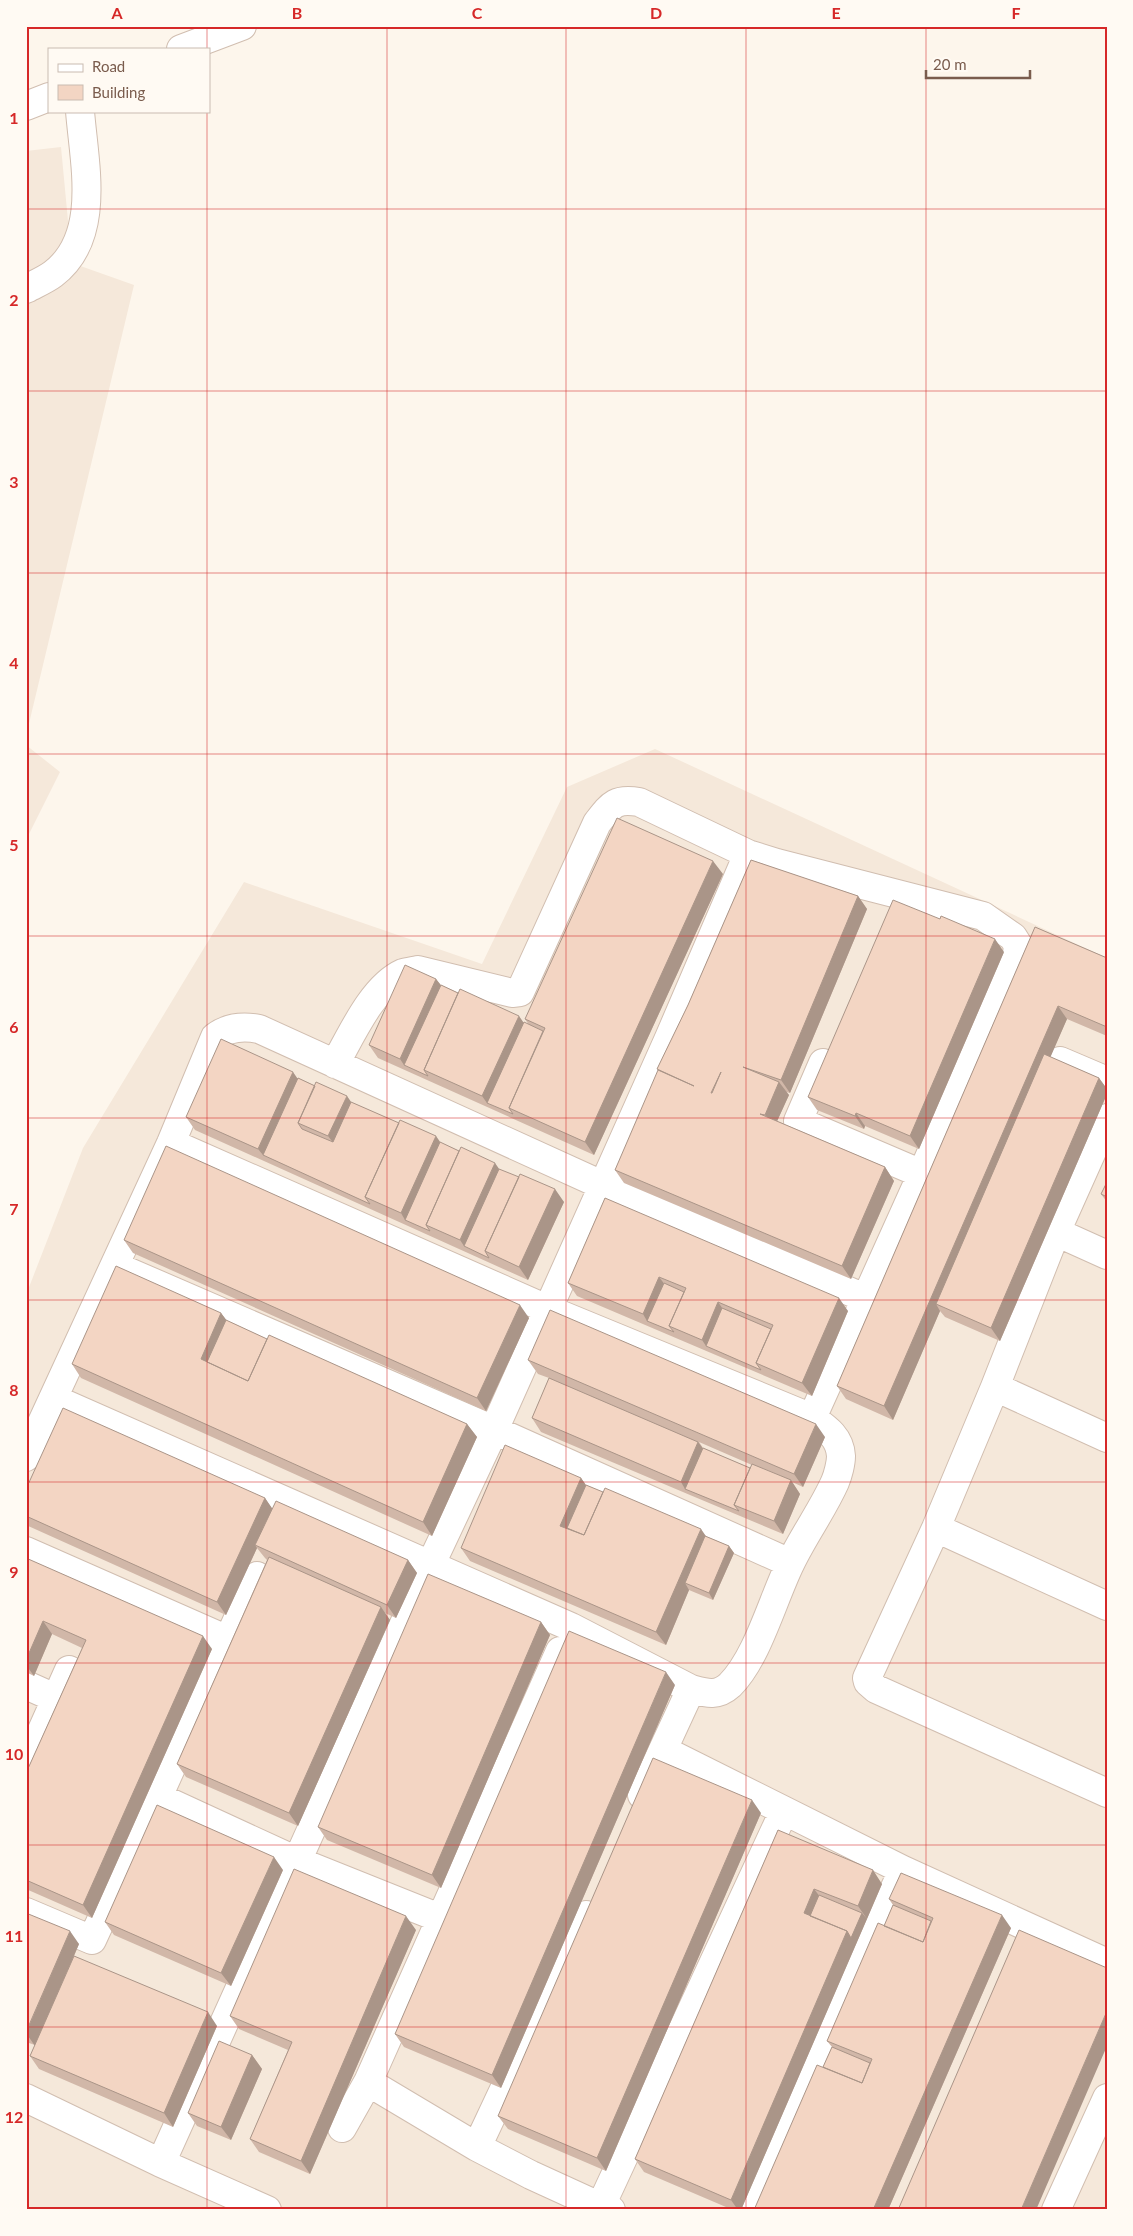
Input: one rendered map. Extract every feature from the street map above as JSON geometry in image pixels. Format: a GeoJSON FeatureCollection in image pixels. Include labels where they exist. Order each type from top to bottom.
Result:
{"type":"FeatureCollection","features":[{"type":"Feature","properties":{"kind":"street"},"geometry":{"type":"LineString","coordinates":[[184,48],[242,26]]}},
{"type":"Feature","properties":{"kind":"street"},"geometry":{"type":"LineString","coordinates":[[26,106],[48,98]]}},
{"type":"Feature","properties":{"kind":"street"},"geometry":{"type":"LineString","coordinates":[[26,289],[54,274],[77,242],[85,217],[87,198],[80,112]]}},
{"type":"Feature","properties":{"kind":"street"},"geometry":{"type":"LineString","coordinates":[[335,1064],[371,1002],[388,984],[403,973],[418,970],[512,993],[520,992],[597,823],[614,803],[629,800],[639,802],[748,854],[892,903],[924,900],[984,916],[1013,937],[1018,945],[1017,954],[867,1299],[812,1418]]}},
{"type":"Feature","properties":{"kind":"street"},"geometry":{"type":"LineString","coordinates":[[161,2163],[431,1564],[494,1430],[748,854]]}},
{"type":"Feature","properties":{"kind":"street"},"geometry":{"type":"LineString","coordinates":[[26,1457],[171,1143],[214,1037],[221,1032],[239,1027],[259,1029],[602,1185],[867,1299]]}},
{"type":"Feature","properties":{"kind":"street"},"geometry":{"type":"LineString","coordinates":[[834,1038],[798,1121],[922,1174]]}},
{"type":"Feature","properties":{"kind":"street"},"geometry":{"type":"LineString","coordinates":[[1060,1061],[1107,1081]]}},
{"type":"Feature","properties":{"kind":"street"},"geometry":{"type":"LineString","coordinates":[[1107,1118],[1056,1232],[995,1387],[936,1528],[867,1678],[868,1682],[876,1689],[1107,1793]]}},
{"type":"Feature","properties":{"kind":"street"},"geometry":{"type":"LineString","coordinates":[[54,1399],[571,1627],[691,1690],[709,1694],[718,1693],[730,1684],[748,1658],[790,1562],[836,1480],[841,1456],[838,1442],[831,1432],[812,1418],[547,1309],[171,1143]]}},
{"type":"Feature","properties":{"kind":"street"},"geometry":{"type":"LineString","coordinates":[[1056,1232],[1107,1254]]}},
{"type":"Feature","properties":{"kind":"street"},"geometry":{"type":"LineString","coordinates":[[115,1266],[494,1430],[790,1562]]}},
{"type":"Feature","properties":{"kind":"street"},"geometry":{"type":"LineString","coordinates":[[995,1387],[1107,1438]]}},
{"type":"Feature","properties":{"kind":"street"},"geometry":{"type":"LineString","coordinates":[[936,1528],[1107,1606]]}},
{"type":"Feature","properties":{"kind":"street"},"geometry":{"type":"LineString","coordinates":[[26,1551],[228,1640]]}},
{"type":"Feature","properties":{"kind":"street"},"geometry":{"type":"LineString","coordinates":[[26,1912],[88,1949],[257,1576]]}},
{"type":"Feature","properties":{"kind":"street"},"geometry":{"type":"LineString","coordinates":[[342,2128],[368,2082],[571,1627]]}},
{"type":"Feature","properties":{"kind":"street"},"geometry":{"type":"LineString","coordinates":[[26,1766],[69,1670]]}},
{"type":"Feature","properties":{"kind":"street"},"geometry":{"type":"LineString","coordinates":[[26,1685],[55,1698]]}},
{"type":"Feature","properties":{"kind":"street"},"geometry":{"type":"LineString","coordinates":[[630,1820],[691,1690]]}},
{"type":"Feature","properties":{"kind":"street"},"geometry":{"type":"LineString","coordinates":[[663,1750],[903,1870],[1107,1963]]}},
{"type":"Feature","properties":{"kind":"street"},"geometry":{"type":"LineString","coordinates":[[158,1798],[297,1861],[442,1919]]}},
{"type":"Feature","properties":{"kind":"street"},"geometry":{"type":"LineString","coordinates":[[368,2082],[477,2147],[604,2209],[784,1811]]}},
{"type":"Feature","properties":{"kind":"street"},"geometry":{"type":"LineString","coordinates":[[748,2210],[903,1870]]}},
{"type":"Feature","properties":{"kind":"street"},"geometry":{"type":"LineString","coordinates":[[477,2147],[598,1891]]}},
{"type":"Feature","properties":{"kind":"street"},"geometry":{"type":"LineString","coordinates":[[1014,1950],[1025,1924]]}},
{"type":"Feature","properties":{"kind":"street"},"geometry":{"type":"LineString","coordinates":[[26,2098],[250,2207]]}},
{"type":"Feature","properties":{"kind":"street"},"geometry":{"type":"LineString","coordinates":[[1056,2210],[1107,2098]]}},
{"type":"Feature","properties":{"kind":"shaded area"},"geometry":{"type":"Polygon","coordinates":[[[61,147],[72,263],[134,285],[26,736],[26,151],[61,147]]]}},
{"type":"Feature","properties":{"kind":"shaded area"},"geometry":{"type":"Polygon","coordinates":[[[26,745],[60,772],[26,840],[26,745]]]}},
{"type":"Feature","properties":{"kind":"shaded area"},"geometry":{"type":"Polygon","coordinates":[[[655,749],[1107,958],[1107,2210],[26,2210],[26,1295],[83,1148],[244,882],[482,964],[567,787],[655,749]]]}},
{"type":"Feature","properties":{"kind":"building"},"geometry":{"type":"Polygon","coordinates":[[[617,818],[713,861],[585,1142],[509,1108],[545,1028],[525,1019],[617,818]]]}},
{"type":"Feature","properties":{"kind":"building"},"geometry":{"type":"Polygon","coordinates":[[[751,860],[858,896],[781,1080],[743,1067],[779,1082],[765,1115],[760,1114],[885,1167],[842,1266],[615,1170],[658,1070],[694,1086],[657,1069],[688,1005],[751,860]]]}},
{"type":"Feature","properties":{"kind":"building"},"geometry":{"type":"Polygon","coordinates":[[[893,900],[940,919],[941,916],[995,939],[910,1136],[856,1113],[855,1116],[808,1097],[893,900]]]}},
{"type":"Feature","properties":{"kind":"building"},"geometry":{"type":"Polygon","coordinates":[[[1035,927],[1107,958],[1107,1027],[1058,1006],[884,1406],[837,1386],[1035,927]]]}},
{"type":"Feature","properties":{"kind":"building"},"geometry":{"type":"Polygon","coordinates":[[[405,965],[436,979],[400,1059],[369,1045],[405,965]]]}},
{"type":"Feature","properties":{"kind":"building"},"geometry":{"type":"Polygon","coordinates":[[[441,985],[458,993],[424,1070],[428,1076],[404,1065],[441,985]]]}},
{"type":"Feature","properties":{"kind":"building"},"geometry":{"type":"Polygon","coordinates":[[[460,989],[519,1016],[482,1096],[424,1070],[460,989]]]}},
{"type":"Feature","properties":{"kind":"building"},"geometry":{"type":"Polygon","coordinates":[[[524,1022],[543,1031],[509,1108],[513,1114],[487,1103],[524,1022]]]}},
{"type":"Feature","properties":{"kind":"building"},"geometry":{"type":"Polygon","coordinates":[[[221,1039],[293,1072],[258,1149],[186,1117],[221,1039]]]}},
{"type":"Feature","properties":{"kind":"building"},"geometry":{"type":"Polygon","coordinates":[[[1044,1054],[1099,1078],[991,1328],[936,1304],[1044,1054]]]}},
{"type":"Feature","properties":{"kind":"building"},"geometry":{"type":"Polygon","coordinates":[[[298,1078],[315,1086],[298,1123],[302,1129],[333,1142],[351,1102],[399,1123],[365,1197],[370,1204],[263,1155],[298,1078]]]}},
{"type":"Feature","properties":{"kind":"building"},"geometry":{"type":"Polygon","coordinates":[[[316,1082],[347,1096],[328,1136],[298,1123],[316,1082]]]}},
{"type":"Feature","properties":{"kind":"building"},"geometry":{"type":"Polygon","coordinates":[[[400,1120],[436,1136],[401,1213],[365,1197],[400,1120]]]}},
{"type":"Feature","properties":{"kind":"building"},"geometry":{"type":"Polygon","coordinates":[[[440,1142],[459,1151],[426,1225],[430,1231],[405,1220],[440,1142]]]}},
{"type":"Feature","properties":{"kind":"building"},"geometry":{"type":"Polygon","coordinates":[[[166,1146],[520,1305],[477,1398],[124,1240],[166,1146]]]}},
{"type":"Feature","properties":{"kind":"building"},"geometry":{"type":"Polygon","coordinates":[[[461,1147],[495,1163],[460,1240],[426,1225],[461,1147]]]}},
{"type":"Feature","properties":{"kind":"building"},"geometry":{"type":"Polygon","coordinates":[[[499,1169],[519,1177],[485,1251],[489,1258],[464,1246],[499,1169]]]}},
{"type":"Feature","properties":{"kind":"building"},"geometry":{"type":"Polygon","coordinates":[[[520,1174],[555,1189],[519,1267],[485,1251],[520,1174]]]}},
{"type":"Feature","properties":{"kind":"building"},"geometry":{"type":"Polygon","coordinates":[[[1107,1182],[1107,1197],[1101,1194],[1107,1182]]]}},
{"type":"Feature","properties":{"kind":"building"},"geometry":{"type":"Polygon","coordinates":[[[605,1198],[839,1298],[802,1383],[756,1363],[773,1325],[718,1302],[702,1340],[669,1326],[686,1288],[659,1277],[643,1314],[568,1283],[605,1198]]]}},
{"type":"Feature","properties":{"kind":"building"},"geometry":{"type":"Polygon","coordinates":[[[116,1266],[221,1313],[201,1359],[248,1381],[269,1335],[467,1424],[423,1522],[72,1364],[116,1266]]]}},
{"type":"Feature","properties":{"kind":"building"},"geometry":{"type":"Polygon","coordinates":[[[664,1283],[684,1292],[669,1326],[674,1332],[647,1321],[664,1283]]]}},
{"type":"Feature","properties":{"kind":"building"},"geometry":{"type":"Polygon","coordinates":[[[722,1308],[771,1329],[756,1363],[761,1370],[706,1346],[722,1308]]]}},
{"type":"Feature","properties":{"kind":"building"},"geometry":{"type":"Polygon","coordinates":[[[550,1310],[816,1424],[794,1474],[528,1360],[550,1310]]]}},
{"type":"Feature","properties":{"kind":"building"},"geometry":{"type":"Polygon","coordinates":[[[226,1320],[267,1339],[248,1381],[207,1362],[226,1320]]]}},
{"type":"Feature","properties":{"kind":"building"},"geometry":{"type":"Polygon","coordinates":[[[549,1378],[698,1442],[681,1482],[532,1418],[549,1378]]]}},
{"type":"Feature","properties":{"kind":"building"},"geometry":{"type":"Polygon","coordinates":[[[63,1408],[265,1498],[217,1602],[26,1516],[26,1489],[63,1408]]]}},
{"type":"Feature","properties":{"kind":"building"},"geometry":{"type":"Polygon","coordinates":[[[505,1445],[581,1478],[560,1526],[584,1535],[605,1488],[701,1529],[656,1632],[461,1548],[505,1445]]]}},
{"type":"Feature","properties":{"kind":"building"},"geometry":{"type":"Polygon","coordinates":[[[703,1448],[750,1468],[734,1505],[739,1511],[685,1489],[703,1448]]]}},
{"type":"Feature","properties":{"kind":"building"},"geometry":{"type":"Polygon","coordinates":[[[752,1464],[791,1480],[774,1521],[734,1505],[752,1464]]]}},
{"type":"Feature","properties":{"kind":"building"},"geometry":{"type":"Polygon","coordinates":[[[586,1485],[603,1492],[584,1535],[567,1528],[586,1485]]]}},
{"type":"Feature","properties":{"kind":"building"},"geometry":{"type":"Polygon","coordinates":[[[276,1501],[408,1560],[387,1605],[255,1545],[276,1501]]]}},
{"type":"Feature","properties":{"kind":"building"},"geometry":{"type":"Polygon","coordinates":[[[705,1536],[729,1546],[709,1593],[685,1583],[705,1536]]]}},
{"type":"Feature","properties":{"kind":"building"},"geometry":{"type":"Polygon","coordinates":[[[269,1557],[381,1607],[289,1813],[177,1764],[269,1557]]]}},
{"type":"Feature","properties":{"kind":"building"},"geometry":{"type":"Polygon","coordinates":[[[26,1558],[203,1636],[83,1905],[26,1880],[26,1773],[86,1640],[43,1621],[26,1660],[26,1558]]]}},
{"type":"Feature","properties":{"kind":"building"},"geometry":{"type":"Polygon","coordinates":[[[428,1574],[541,1622],[432,1875],[318,1827],[428,1574]]]}},
{"type":"Feature","properties":{"kind":"building"},"geometry":{"type":"Polygon","coordinates":[[[569,1631],[666,1672],[492,2075],[395,2034],[569,1631]]]}},
{"type":"Feature","properties":{"kind":"building"},"geometry":{"type":"Polygon","coordinates":[[[653,1758],[752,1800],[597,2158],[498,2116],[653,1758]]]}},
{"type":"Feature","properties":{"kind":"building"},"geometry":{"type":"Polygon","coordinates":[[[157,1805],[274,1857],[221,1973],[105,1922],[157,1805]]]}},
{"type":"Feature","properties":{"kind":"building"},"geometry":{"type":"Polygon","coordinates":[[[778,1830],[873,1870],[858,1906],[814,1889],[804,1913],[847,1931],[731,2200],[635,2159],[778,1830]]]}},
{"type":"Feature","properties":{"kind":"building"},"geometry":{"type":"Polygon","coordinates":[[[294,1869],[406,1916],[301,2161],[250,2139],[292,2042],[230,2016],[294,1869]]]}},
{"type":"Feature","properties":{"kind":"building"},"geometry":{"type":"Polygon","coordinates":[[[901,1873],[1002,1915],[873,2210],[754,2210],[817,2065],[862,2083],[872,2059],[827,2041],[878,1923],[923,1942],[933,1918],[889,1899],[901,1873]]]}},
{"type":"Feature","properties":{"kind":"building"},"geometry":{"type":"Polygon","coordinates":[[[819,1895],[862,1913],[851,1938],[847,1931],[810,1916],[819,1895]]]}},
{"type":"Feature","properties":{"kind":"building"},"geometry":{"type":"Polygon","coordinates":[[[893,1905],[931,1921],[923,1942],[884,1926],[893,1905]]]}},
{"type":"Feature","properties":{"kind":"building"},"geometry":{"type":"Polygon","coordinates":[[[26,1913],[70,1931],[26,2032],[26,1913]]]}},
{"type":"Feature","properties":{"kind":"building"},"geometry":{"type":"Polygon","coordinates":[[[1019,1930],[1107,1968],[1107,2011],[1021,2210],[898,2210],[1019,1930]]]}},
{"type":"Feature","properties":{"kind":"building"},"geometry":{"type":"Polygon","coordinates":[[[74,1956],[208,2012],[164,2113],[30,2056],[74,1956]]]}},
{"type":"Feature","properties":{"kind":"building"},"geometry":{"type":"Polygon","coordinates":[[[219,2041],[252,2055],[221,2127],[188,2113],[219,2041]]]}},
{"type":"Feature","properties":{"kind":"building"},"geometry":{"type":"Polygon","coordinates":[[[832,2047],[870,2063],[862,2083],[823,2067],[832,2047]]]}}]}
